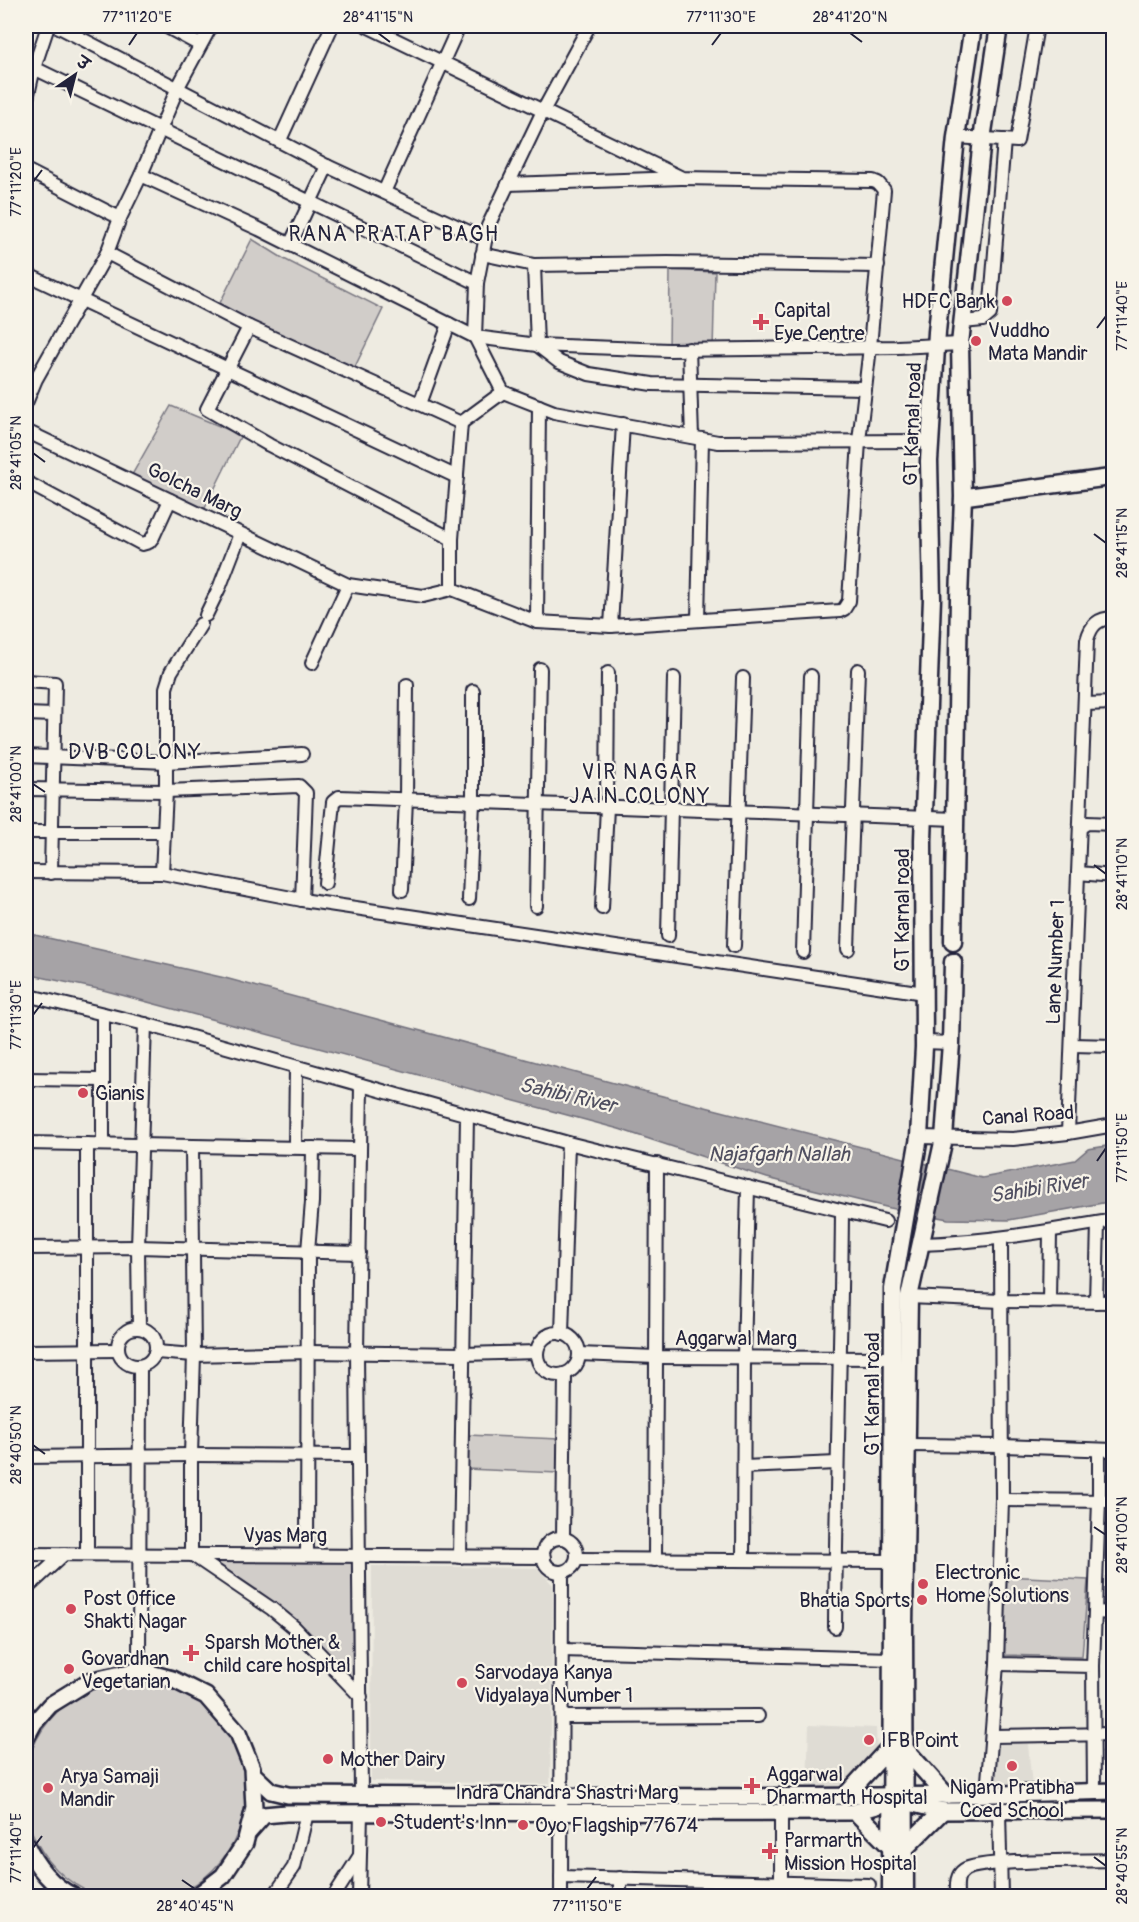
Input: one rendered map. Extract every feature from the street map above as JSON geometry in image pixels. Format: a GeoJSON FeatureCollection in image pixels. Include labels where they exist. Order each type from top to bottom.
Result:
{"type":"FeatureCollection","features":[{"type":"Feature","properties":{"kind":"main road","name":"GT Karnal road"},"geometry":{"type":"LineString","coordinates":[[898,1747],[892,1659],[893,1289],[914,1155],[919,1137],[924,1042],[924,818],[932,598],[929,461],[936,344],[956,137],[973,26]]}},
{"type":"Feature","properties":{"kind":"main road"},"geometry":{"type":"LineString","coordinates":[[953,942],[963,497],[960,344],[982,139],[999,26]]}},
{"type":"Feature","properties":{"kind":"main road","name":"GT Karnal road"},"geometry":{"type":"LineString","coordinates":[[898,1847],[898,1747],[909,1298],[944,1138],[951,1043],[953,962]]}},
{"type":"Feature","properties":{"kind":"main road"},"geometry":{"type":"LineString","coordinates":[[846,1796],[898,1747],[944,1803],[898,1847],[891,1896]]}},
{"type":"Feature","properties":{"kind":"main road"},"geometry":{"type":"LineString","coordinates":[[856,1812],[898,1847],[905,1896]]}},
{"type":"Feature","properties":{"kind":"street"},"geometry":{"type":"LineString","coordinates":[[26,103],[34,68],[48,26]]}},
{"type":"Feature","properties":{"kind":"street"},"geometry":{"type":"LineString","coordinates":[[57,26],[327,166],[484,239]]}},
{"type":"Feature","properties":{"kind":"street"},"geometry":{"type":"LineString","coordinates":[[165,26],[200,45]]}},
{"type":"Feature","properties":{"kind":"street"},"geometry":{"type":"LineString","coordinates":[[26,403],[31,376],[82,299],[107,253],[120,218],[178,87],[211,26]]}},
{"type":"Feature","properties":{"kind":"street"},"geometry":{"type":"LineString","coordinates":[[280,140],[332,26]]}},
{"type":"Feature","properties":{"kind":"street"},"geometry":{"type":"LineString","coordinates":[[367,26],[682,178]]}},
{"type":"Feature","properties":{"kind":"street"},"geometry":{"type":"LineString","coordinates":[[384,192],[459,26]]}},
{"type":"Feature","properties":{"kind":"street"},"geometry":{"type":"LineString","coordinates":[[589,26],[543,111],[488,226],[484,239],[477,283],[475,337],[503,392],[554,412],[718,442],[931,441]]}},
{"type":"Feature","properties":{"kind":"street"},"geometry":{"type":"LineString","coordinates":[[956,137],[1017,141],[1036,26]]}},
{"type":"Feature","properties":{"kind":"street"},"geometry":{"type":"LineString","coordinates":[[34,68],[477,283]]}},
{"type":"Feature","properties":{"kind":"street"},"geometry":{"type":"LineString","coordinates":[[963,322],[983,320],[990,314],[1004,140]]}},
{"type":"Feature","properties":{"kind":"street"},"geometry":{"type":"LineString","coordinates":[[290,245],[327,166]]}},
{"type":"Feature","properties":{"kind":"street"},"geometry":{"type":"LineString","coordinates":[[26,170],[120,218]]}},
{"type":"Feature","properties":{"kind":"street"},"geometry":{"type":"LineString","coordinates":[[141,175],[290,245],[475,337],[537,345],[689,349],[960,344]]}},
{"type":"Feature","properties":{"kind":"street"},"geometry":{"type":"LineString","coordinates":[[503,392],[461,423],[452,538],[452,589],[537,622],[611,626],[840,611],[849,601],[859,441],[884,190],[878,183],[682,178],[508,184]]}},
{"type":"Feature","properties":{"kind":"street"},"geometry":{"type":"LineString","coordinates":[[107,253],[249,327],[461,423]]}},
{"type":"Feature","properties":{"kind":"street"},"geometry":{"type":"LineString","coordinates":[[482,254],[534,265],[668,263],[878,266]]}},
{"type":"Feature","properties":{"kind":"street"},"geometry":{"type":"LineString","coordinates":[[534,265],[537,345]]}},
{"type":"Feature","properties":{"kind":"street"},"geometry":{"type":"LineString","coordinates":[[26,274],[457,477]]}},
{"type":"Feature","properties":{"kind":"street"},"geometry":{"type":"LineString","coordinates":[[420,404],[448,324]]}},
{"type":"Feature","properties":{"kind":"street"},"geometry":{"type":"LineString","coordinates":[[249,327],[207,409],[269,445],[452,538]]}},
{"type":"Feature","properties":{"kind":"street"},"geometry":{"type":"LineString","coordinates":[[537,345],[559,362],[589,374],[652,384],[865,388]]}},
{"type":"Feature","properties":{"kind":"street"},"geometry":{"type":"LineString","coordinates":[[689,349],[690,385],[697,438],[698,620]]}},
{"type":"Feature","properties":{"kind":"street"},"geometry":{"type":"LineString","coordinates":[[537,622],[539,406]]}},
{"type":"Feature","properties":{"kind":"street"},"geometry":{"type":"LineString","coordinates":[[611,626],[623,424]]}},
{"type":"Feature","properties":{"kind":"street","name":"Golcha Marg"},"geometry":{"type":"LineString","coordinates":[[26,431],[348,585],[423,596],[452,589]]}},
{"type":"Feature","properties":{"kind":"street"},"geometry":{"type":"LineString","coordinates":[[963,497],[1113,477]]}},
{"type":"Feature","properties":{"kind":"street"},"geometry":{"type":"LineString","coordinates":[[26,482],[142,544],[149,542],[153,537],[170,500]]}},
{"type":"Feature","properties":{"kind":"street"},"geometry":{"type":"LineString","coordinates":[[162,873],[166,791],[166,688],[171,672],[220,586],[240,534]]}},
{"type":"Feature","properties":{"kind":"street"},"geometry":{"type":"LineString","coordinates":[[312,663],[348,585]]}},
{"type":"Feature","properties":{"kind":"street","name":"Lane Number 1"},"geometry":{"type":"LineString","coordinates":[[1068,1133],[1087,640],[1089,631],[1096,622],[1113,618]]}},
{"type":"Feature","properties":{"kind":"street"},"geometry":{"type":"LineString","coordinates":[[536,906],[540,669]]}},
{"type":"Feature","properties":{"kind":"street"},"geometry":{"type":"LineString","coordinates":[[848,949],[858,670]]}},
{"type":"Feature","properties":{"kind":"street"},"geometry":{"type":"LineString","coordinates":[[602,908],[607,807],[608,673]]}},
{"type":"Feature","properties":{"kind":"street"},"geometry":{"type":"LineString","coordinates":[[803,952],[811,676]]}},
{"type":"Feature","properties":{"kind":"street"},"geometry":{"type":"LineString","coordinates":[[668,936],[675,678]]}},
{"type":"Feature","properties":{"kind":"street"},"geometry":{"type":"LineString","coordinates":[[734,946],[743,678]]}},
{"type":"Feature","properties":{"kind":"street"},"geometry":{"type":"LineString","coordinates":[[26,681],[55,683],[51,873]]}},
{"type":"Feature","properties":{"kind":"street"},"geometry":{"type":"LineString","coordinates":[[402,891],[407,685]]}},
{"type":"Feature","properties":{"kind":"street"},"geometry":{"type":"LineString","coordinates":[[469,898],[473,802],[473,691]]}},
{"type":"Feature","properties":{"kind":"street"},"geometry":{"type":"LineString","coordinates":[[1085,704],[1113,703]]}},
{"type":"Feature","properties":{"kind":"street"},"geometry":{"type":"LineString","coordinates":[[26,714],[54,715]]}},
{"type":"Feature","properties":{"kind":"street"},"geometry":{"type":"LineString","coordinates":[[26,756],[166,762],[302,754]]}},
{"type":"Feature","properties":{"kind":"street"},"geometry":{"type":"LineString","coordinates":[[26,789],[166,791],[299,786],[306,793],[303,900]]}},
{"type":"Feature","properties":{"kind":"street"},"geometry":{"type":"LineString","coordinates":[[325,884],[334,800],[339,796],[956,819]]}},
{"type":"Feature","properties":{"kind":"street"},"geometry":{"type":"LineString","coordinates":[[1081,827],[1087,823],[1113,824]]}},
{"type":"Feature","properties":{"kind":"street"},"geometry":{"type":"LineString","coordinates":[[26,832],[163,832]]}},
{"type":"Feature","properties":{"kind":"street"},"geometry":{"type":"LineString","coordinates":[[26,872],[162,873],[303,900],[924,993]]}},
{"type":"Feature","properties":{"kind":"street"},"geometry":{"type":"LineString","coordinates":[[1078,873],[1113,876]]}},
{"type":"Feature","properties":{"kind":"street"},"geometry":{"type":"LineString","coordinates":[[26,995],[145,1024],[568,1143],[885,1221]]}},
{"type":"Feature","properties":{"kind":"street"},"geometry":{"type":"LineString","coordinates":[[103,1014],[103,1144]]}},
{"type":"Feature","properties":{"kind":"street"},"geometry":{"type":"LineString","coordinates":[[139,1328],[138,1247],[145,1024]]}},
{"type":"Feature","properties":{"kind":"street"},"geometry":{"type":"LineString","coordinates":[[924,1042],[951,1043]]}},
{"type":"Feature","properties":{"kind":"street"},"geometry":{"type":"LineString","coordinates":[[1072,1046],[1113,1046]]}},
{"type":"Feature","properties":{"kind":"street"},"geometry":{"type":"LineString","coordinates":[[294,1147],[296,1068]]}},
{"type":"Feature","properties":{"kind":"street"},"geometry":{"type":"LineString","coordinates":[[26,1079],[102,1080]]}},
{"type":"Feature","properties":{"kind":"street"},"geometry":{"type":"LineString","coordinates":[[361,1085],[357,1352],[361,1795]]}},
{"type":"Feature","properties":{"kind":"street"},"geometry":{"type":"LineString","coordinates":[[460,1557],[467,1115]]}},
{"type":"Feature","properties":{"kind":"street","name":"Canal Road"},"geometry":{"type":"LineString","coordinates":[[919,1137],[1013,1139],[1113,1125]]}},
{"type":"Feature","properties":{"kind":"street"},"geometry":{"type":"LineString","coordinates":[[26,1143],[360,1149]]}},
{"type":"Feature","properties":{"kind":"street"},"geometry":{"type":"LineString","coordinates":[[562,1334],[568,1143]]}},
{"type":"Feature","properties":{"kind":"street"},"geometry":{"type":"LineString","coordinates":[[87,1144],[87,1554]]}},
{"type":"Feature","properties":{"kind":"street"},"geometry":{"type":"LineString","coordinates":[[192,1146],[194,1355],[191,1554],[272,1609],[295,1628],[361,1697]]}},
{"type":"Feature","properties":{"kind":"street"},"geometry":{"type":"LineString","coordinates":[[307,1555],[308,1251],[313,1148]]}},
{"type":"Feature","properties":{"kind":"street"},"geometry":{"type":"LineString","coordinates":[[655,1560],[657,1164]]}},
{"type":"Feature","properties":{"kind":"street"},"geometry":{"type":"LineString","coordinates":[[743,1560],[748,1187]]}},
{"type":"Feature","properties":{"kind":"street"},"geometry":{"type":"LineString","coordinates":[[835,1627],[842,1211]]}},
{"type":"Feature","properties":{"kind":"street"},"geometry":{"type":"LineString","coordinates":[[922,1238],[969,1243],[1113,1220]]}},
{"type":"Feature","properties":{"kind":"street"},"geometry":{"type":"LineString","coordinates":[[1096,1302],[1098,1223]]}},
{"type":"Feature","properties":{"kind":"street"},"geometry":{"type":"LineString","coordinates":[[1049,1302],[1050,1231]]}},
{"type":"Feature","properties":{"kind":"street"},"geometry":{"type":"LineString","coordinates":[[987,1794],[997,1664],[1002,1500],[1000,1239]]}},
{"type":"Feature","properties":{"kind":"street"},"geometry":{"type":"LineString","coordinates":[[26,1248],[138,1247],[359,1253]]}},
{"type":"Feature","properties":{"kind":"street"},"geometry":{"type":"LineString","coordinates":[[909,1298],[1113,1302]]}},
{"type":"Feature","properties":{"kind":"street"},"geometry":{"type":"LineString","coordinates":[[139,1328],[154,1339],[156,1352],[150,1362],[140,1366],[130,1366],[122,1359],[118,1350],[121,1337],[132,1329],[139,1328]]}},
{"type":"Feature","properties":{"kind":"street"},"geometry":{"type":"LineString","coordinates":[[562,1334],[574,1341],[579,1354],[573,1369],[565,1374],[556,1375],[542,1368],[537,1352],[539,1344],[545,1337],[562,1334]]}},
{"type":"Feature","properties":{"kind":"street"},"geometry":{"type":"LineString","coordinates":[[26,1352],[118,1350]]}},
{"type":"Feature","properties":{"kind":"street"},"geometry":{"type":"LineString","coordinates":[[156,1352],[194,1355],[309,1352],[464,1354],[537,1352]]}},
{"type":"Feature","properties":{"kind":"street","name":"Aggarwal Marg"},"geometry":{"type":"LineString","coordinates":[[579,1354],[656,1357],[893,1358]]}},
{"type":"Feature","properties":{"kind":"street"},"geometry":{"type":"LineString","coordinates":[[139,1670],[140,1366]]}},
{"type":"Feature","properties":{"kind":"street"},"geometry":{"type":"LineString","coordinates":[[563,1537],[565,1374]]}},
{"type":"Feature","properties":{"kind":"street"},"geometry":{"type":"LineString","coordinates":[[907,1445],[1113,1450]]}},
{"type":"Feature","properties":{"kind":"street"},"geometry":{"type":"LineString","coordinates":[[1095,1791],[1093,1666],[1099,1450]]}},
{"type":"Feature","properties":{"kind":"street"},"geometry":{"type":"LineString","coordinates":[[26,1457],[307,1454],[357,1456]]}},
{"type":"Feature","properties":{"kind":"street"},"geometry":{"type":"LineString","coordinates":[[744,1467],[837,1463]]}},
{"type":"Feature","properties":{"kind":"street"},"geometry":{"type":"LineString","coordinates":[[1002,1500],[1113,1501]]}},
{"type":"Feature","properties":{"kind":"street"},"geometry":{"type":"LineString","coordinates":[[563,1537],[573,1544],[577,1559],[571,1568],[562,1572],[552,1569],[544,1557],[544,1552],[549,1542],[563,1537]]}},
{"type":"Feature","properties":{"kind":"street","name":"Vyas Marg"},"geometry":{"type":"LineString","coordinates":[[26,1554],[544,1557]]}},
{"type":"Feature","properties":{"kind":"street"},"geometry":{"type":"LineString","coordinates":[[26,1589],[64,1554]]}},
{"type":"Feature","properties":{"kind":"street"},"geometry":{"type":"LineString","coordinates":[[577,1559],[892,1561]]}},
{"type":"Feature","properties":{"kind":"street"},"geometry":{"type":"LineString","coordinates":[[561,1896],[562,1572]]}},
{"type":"Feature","properties":{"kind":"street"},"geometry":{"type":"LineString","coordinates":[[1095,1612],[1113,1613]]}},
{"type":"Feature","properties":{"kind":"street"},"geometry":{"type":"LineString","coordinates":[[561,1650],[892,1659]]}},
{"type":"Feature","properties":{"kind":"street"},"geometry":{"type":"LineString","coordinates":[[997,1664],[1093,1666]]}},
{"type":"Feature","properties":{"kind":"street"},"geometry":{"type":"LineString","coordinates":[[26,1738],[30,1726],[50,1706],[89,1681],[139,1670],[172,1679],[206,1696],[238,1732],[254,1775],[254,1808],[245,1843],[223,1876],[197,1896]]}},
{"type":"Feature","properties":{"kind":"street"},"geometry":{"type":"LineString","coordinates":[[562,1717],[758,1716]]}},
{"type":"Feature","properties":{"kind":"street"},"geometry":{"type":"LineString","coordinates":[[992,1736],[1113,1734]]}},
{"type":"Feature","properties":{"kind":"street","name":"Indra Chandra Shastri Marg"},"geometry":{"type":"LineString","coordinates":[[254,1775],[271,1791],[288,1795],[846,1796],[898,1799]]}},
{"type":"Feature","properties":{"kind":"street"},"geometry":{"type":"LineString","coordinates":[[944,1803],[987,1794],[1113,1791]]}},
{"type":"Feature","properties":{"kind":"street"},"geometry":{"type":"LineString","coordinates":[[898,1799],[999,1811],[1113,1810]]}},
{"type":"Feature","properties":{"kind":"street","name":"Indra Chandra Shastri Marg"},"geometry":{"type":"LineString","coordinates":[[249,1832],[264,1815],[856,1812],[898,1799]]}},
{"type":"Feature","properties":{"kind":"street"},"geometry":{"type":"LineString","coordinates":[[999,1811],[1001,1896]]}},
{"type":"Feature","properties":{"kind":"street"},"geometry":{"type":"LineString","coordinates":[[274,1896],[294,1867],[307,1813]]}},
{"type":"Feature","properties":{"kind":"street"},"geometry":{"type":"LineString","coordinates":[[358,1896],[361,1813]]}},
{"type":"Feature","properties":{"kind":"street"},"geometry":{"type":"LineString","coordinates":[[781,1813],[781,1883]]}},
{"type":"Feature","properties":{"kind":"street"},"geometry":{"type":"LineString","coordinates":[[26,1844],[33,1861],[62,1891],[73,1896]]}},
{"type":"Feature","properties":{"kind":"street"},"geometry":{"type":"LineString","coordinates":[[334,1896],[360,1855]]}},
{"type":"Feature","properties":{"kind":"street"},"geometry":{"type":"LineString","coordinates":[[957,1896],[958,1879],[966,1869],[1000,1863],[1113,1860]]}},
{"type":"Feature","properties":{"kind":"street"},"geometry":{"type":"LineString","coordinates":[[561,1877],[781,1883],[828,1890],[869,1885]]}},
{"type":"Feature","properties":{"kind":"street"},"geometry":{"type":"LineString","coordinates":[[620,1878],[620,1896]]}},
{"type":"Feature","properties":{"kind":"shaded area"},"geometry":{"type":"Polygon","coordinates":[[[252,239],[284,259],[383,309],[350,377],[214,315],[252,239]]]}},
{"type":"Feature","properties":{"kind":"shaded area"},"geometry":{"type":"Polygon","coordinates":[[[670,270],[715,272],[713,350],[669,350],[670,270]]]}},
{"type":"Feature","properties":{"kind":"shaded area"},"geometry":{"type":"Polygon","coordinates":[[[171,406],[241,435],[202,514],[128,482],[171,406]]]}},
{"type":"Feature","properties":{"kind":"shaded area"},"geometry":{"type":"Polygon","coordinates":[[[468,1435],[559,1439],[558,1473],[467,1469],[468,1435]]]}},
{"type":"Feature","properties":{"kind":"shaded area"},"geometry":{"type":"Polygon","coordinates":[[[207,1559],[353,1560],[357,1686],[207,1559]]]}},
{"type":"Feature","properties":{"kind":"shaded area","name":"Sarvodaya Kanya Vidyalaya Number 1"},"geometry":{"type":"Polygon","coordinates":[[[372,1566],[537,1568],[553,1585],[550,1784],[371,1781],[372,1566]]]}},
{"type":"Feature","properties":{"kind":"shaded area"},"geometry":{"type":"Polygon","coordinates":[[[1006,1576],[1088,1580],[1082,1657],[1004,1655],[1006,1576]]]}},
{"type":"Feature","properties":{"kind":"shaded area"},"geometry":{"type":"Polygon","coordinates":[[[124,1680],[146,1680],[178,1688],[214,1712],[238,1748],[244,1769],[246,1791],[244,1813],[238,1834],[214,1870],[178,1894],[146,1902],[124,1902],[92,1894],[64,1877],[49,1862],[32,1834],[24,1802],[24,1780],[32,1748],[49,1720],[64,1705],[92,1688],[124,1680]]]}},
{"type":"Feature","properties":{"kind":"shaded area"},"geometry":{"type":"Polygon","coordinates":[[[809,1725],[876,1728],[877,1753],[844,1788],[807,1786],[809,1725]]]}},
{"type":"Feature","properties":{"kind":"shaded area","name":"Nigam Pratibha Coed School"},"geometry":{"type":"Polygon","coordinates":[[[995,1743],[1028,1744],[1032,1787],[994,1789],[995,1743]]]}},
{"type":"Feature","properties":{"kind":"water","name":"Najafgarh Nallah"},"geometry":{"type":"Polygon","coordinates":[[[26,933],[225,978],[647,1092],[982,1178],[1075,1160],[1088,1149],[1113,1145],[1113,1201],[1009,1220],[948,1219],[890,1208],[767,1178],[619,1129],[103,990],[26,974],[26,933]]]}},
{"type":"Feature","properties":{"kind":"place","name":"HDFC Bank"},"geometry":{"type":"Point","coordinates":[1007,301]}},
{"type":"Feature","properties":{"kind":"place","name":"Capital Eye Centre"},"geometry":{"type":"Point","coordinates":[761,322]}},
{"type":"Feature","properties":{"kind":"place","name":"Vuddho Mata Mandir"},"geometry":{"type":"Point","coordinates":[976,341]}},
{"type":"Feature","properties":{"kind":"place","name":"Gianis"},"geometry":{"type":"Point","coordinates":[83,1093]}},
{"type":"Feature","properties":{"kind":"place","name":"Electronic Home Solutions"},"geometry":{"type":"Point","coordinates":[923,1584]}},
{"type":"Feature","properties":{"kind":"place","name":"Bhatia Sports"},"geometry":{"type":"Point","coordinates":[922,1600]}},
{"type":"Feature","properties":{"kind":"place","name":"Post Office Shakti Nagar"},"geometry":{"type":"Point","coordinates":[71,1609]}},
{"type":"Feature","properties":{"kind":"place","name":"Sparsh Mother & child care hospital"},"geometry":{"type":"Point","coordinates":[191,1653]}},
{"type":"Feature","properties":{"kind":"place","name":"Govardhan Vegetarian"},"geometry":{"type":"Point","coordinates":[69,1669]}},
{"type":"Feature","properties":{"kind":"place","name":"Sarvodaya Kanya Vidyalaya Number 1"},"geometry":{"type":"Point","coordinates":[462,1683]}},
{"type":"Feature","properties":{"kind":"place","name":"IFB Point"},"geometry":{"type":"Point","coordinates":[869,1740]}},
{"type":"Feature","properties":{"kind":"place","name":"Mother Dairy"},"geometry":{"type":"Point","coordinates":[328,1759]}},
{"type":"Feature","properties":{"kind":"place","name":"Nigam Pratibha Coed School"},"geometry":{"type":"Point","coordinates":[1012,1766]}},
{"type":"Feature","properties":{"kind":"place","name":"Aggarwal Dharmarth Hospital"},"geometry":{"type":"Point","coordinates":[752,1786]}},
{"type":"Feature","properties":{"kind":"place","name":"Arya Samaji Mandir"},"geometry":{"type":"Point","coordinates":[48,1788]}},
{"type":"Feature","properties":{"kind":"place","name":"Student's Inn"},"geometry":{"type":"Point","coordinates":[381,1822]}},
{"type":"Feature","properties":{"kind":"place","name":"Oyo Flagship 77674"},"geometry":{"type":"Point","coordinates":[523,1825]}},
{"type":"Feature","properties":{"kind":"place","name":"Parmarth Mission Hospital"},"geometry":{"type":"Point","coordinates":[770,1851]}},
{"type":"Feature","properties":{"kind":"district","name":"RANA PRATAP BAGH"},"geometry":{"type":"Point","coordinates":[394,234]}},
{"type":"Feature","properties":{"kind":"district","name":"DVB COLONY"},"geometry":{"type":"Point","coordinates":[135,752]}},
{"type":"Feature","properties":{"kind":"district","name":"VIR NAGAR JAIN COLONY"},"geometry":{"type":"Point","coordinates":[640,784]}},
{"type":"Feature","properties":{"kind":"water label","name":"Sahibi River"},"geometry":{"type":"Point","coordinates":[568,1095]}},
{"type":"Feature","properties":{"kind":"water label","name":"Sahibi River"},"geometry":{"type":"Point","coordinates":[1039,1188]}}]}
